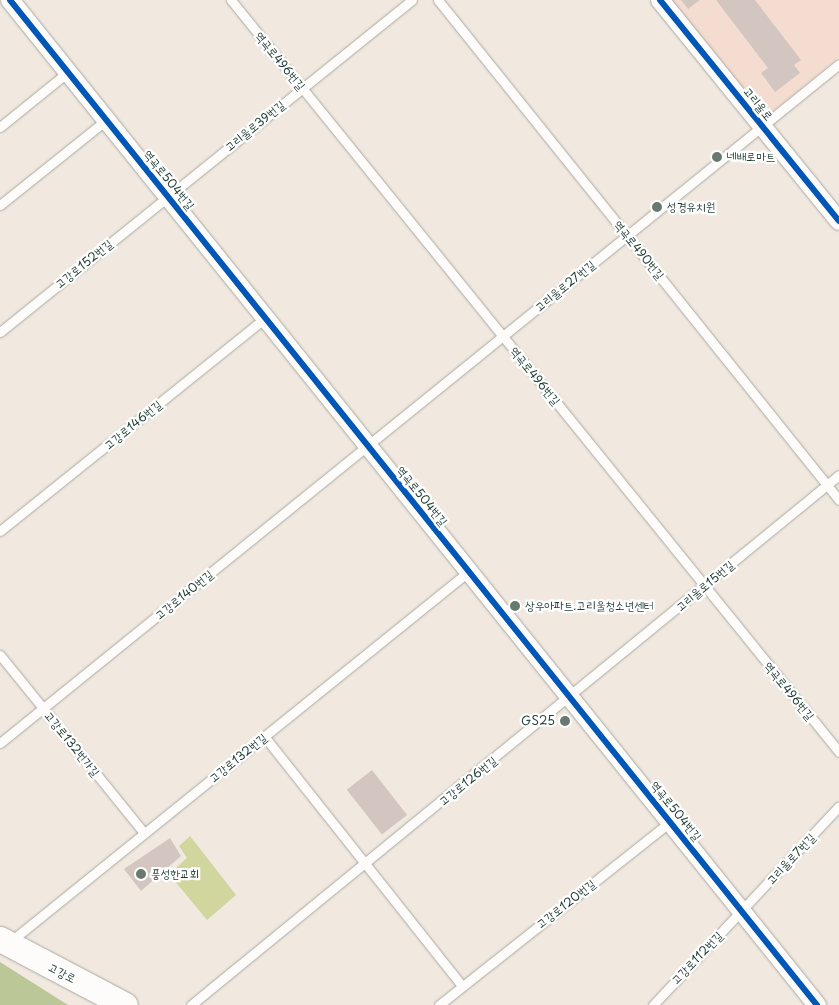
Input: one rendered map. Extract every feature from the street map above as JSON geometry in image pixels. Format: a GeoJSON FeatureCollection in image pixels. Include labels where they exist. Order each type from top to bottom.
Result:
{"type":"FeatureCollection","features":[{"type":"Feature","properties":{"kind":"street","name":"역곡로504번길"},"geometry":{"type":"LineString","coordinates":[[10,0],[817,1005]]}},
{"type":"Feature","properties":{"kind":"street","name":"고리울로"},"geometry":{"type":"LineString","coordinates":[[660,0],[839,222]]}},
{"type":"Feature","properties":{"kind":"street","name":"고강로"},"geometry":{"type":"LineString","coordinates":[[4,942],[125,1005]]}},
{"type":"Feature","properties":{"kind":"lane","name":"역곡로496번길"},"geometry":{"type":"LineString","coordinates":[[230,0],[839,752]]}},
{"type":"Feature","properties":{"kind":"lane","name":"고리울로39번길"},"geometry":{"type":"LineString","coordinates":[[167,196],[412,0]]}},
{"type":"Feature","properties":{"kind":"lane","name":"역곡로490번길"},"geometry":{"type":"LineString","coordinates":[[438,0],[839,500]]}},
{"type":"Feature","properties":{"kind":"lane","name":"고리울로27번길"},"geometry":{"type":"LineString","coordinates":[[368,446],[839,64]]}},
{"type":"Feature","properties":{"kind":"lane"},"geometry":{"type":"LineString","coordinates":[[0,127],[68,72]]}},
{"type":"Feature","properties":{"kind":"lane"},"geometry":{"type":"LineString","coordinates":[[0,205],[106,120]]}},
{"type":"Feature","properties":{"kind":"lane","name":"고강로152번길"},"geometry":{"type":"LineString","coordinates":[[0,332],[167,196]]}},
{"type":"Feature","properties":{"kind":"lane","name":"고강로146번길"},"geometry":{"type":"LineString","coordinates":[[0,532],[265,318]]}},
{"type":"Feature","properties":{"kind":"lane","name":"고강로140번길"},"geometry":{"type":"LineString","coordinates":[[0,743],[368,446]]}},
{"type":"Feature","properties":{"kind":"lane","name":"고리울로15번길"},"geometry":{"type":"LineString","coordinates":[[570,698],[839,475]]}},
{"type":"Feature","properties":{"kind":"lane","name":"고강로132번길"},"geometry":{"type":"LineString","coordinates":[[4,942],[144,834],[469,571]]}},
{"type":"Feature","properties":{"kind":"lane","name":"고강로132번가길"},"geometry":{"type":"LineString","coordinates":[[0,655],[144,834]]}},
{"type":"Feature","properties":{"kind":"lane","name":"고강로126번길"},"geometry":{"type":"LineString","coordinates":[[191,1005],[570,698]]}},
{"type":"Feature","properties":{"kind":"lane"},"geometry":{"type":"LineString","coordinates":[[264,736],[462,986]]}},
{"type":"Feature","properties":{"kind":"lane","name":"고리울로7번길"},"geometry":{"type":"LineString","coordinates":[[742,912],[839,806]]}},
{"type":"Feature","properties":{"kind":"lane","name":"고강로120번길"},"geometry":{"type":"LineString","coordinates":[[439,1005],[670,822]]}},
{"type":"Feature","properties":{"kind":"lane","name":"고강로112번길"},"geometry":{"type":"LineString","coordinates":[[653,1005],[742,912]]}},
{"type":"Feature","properties":{"kind":"shaded area"},"geometry":{"type":"Polygon","coordinates":[[[667,0],[839,0],[839,57],[764,119],[667,0]]]}},
{"type":"Feature","properties":{"kind":"green space"},"geometry":{"type":"Polygon","coordinates":[[[190,836],[236,895],[207,920],[169,874],[187,858],[179,846],[190,836]]]}},
{"type":"Feature","properties":{"kind":"green space"},"geometry":{"type":"Polygon","coordinates":[[[0,962],[68,1005],[0,1005],[0,962]]]}},
{"type":"Feature","properties":{"kind":"building"},"geometry":{"type":"Polygon","coordinates":[[[681,0],[700,0],[688,9],[681,0]]]}},
{"type":"Feature","properties":{"kind":"building"},"geometry":{"type":"Polygon","coordinates":[[[716,0],[755,0],[801,60],[794,65],[800,73],[775,92],[761,73],[768,68],[716,0]]]}},
{"type":"Feature","properties":{"kind":"building"},"geometry":{"type":"Polygon","coordinates":[[[372,770],[407,815],[382,835],[347,790],[372,770]]]}},
{"type":"Feature","properties":{"kind":"building"},"geometry":{"type":"Polygon","coordinates":[[[170,838],[181,856],[141,891],[124,869],[170,838]]]}},
{"type":"Feature","properties":{"kind":"cycle path"},"geometry":{"type":"LineString","coordinates":[[10,0],[817,1005]]}},
{"type":"Feature","properties":{"kind":"cycle path"},"geometry":{"type":"LineString","coordinates":[[660,0],[839,221]]}},
{"type":"Feature","properties":{"kind":"place","name":"네배로마트"},"geometry":{"type":"Point","coordinates":[717,157]}},
{"type":"Feature","properties":{"kind":"place","name":"성경유치원"},"geometry":{"type":"Point","coordinates":[657,207]}},
{"type":"Feature","properties":{"kind":"place","name":"상우아파트.고리울청소년센터"},"geometry":{"type":"Point","coordinates":[515,606]}},
{"type":"Feature","properties":{"kind":"place","name":"GS25"},"geometry":{"type":"Point","coordinates":[565,721]}},
{"type":"Feature","properties":{"kind":"place","name":"풍성한교회"},"geometry":{"type":"Point","coordinates":[141,874]}}]}
